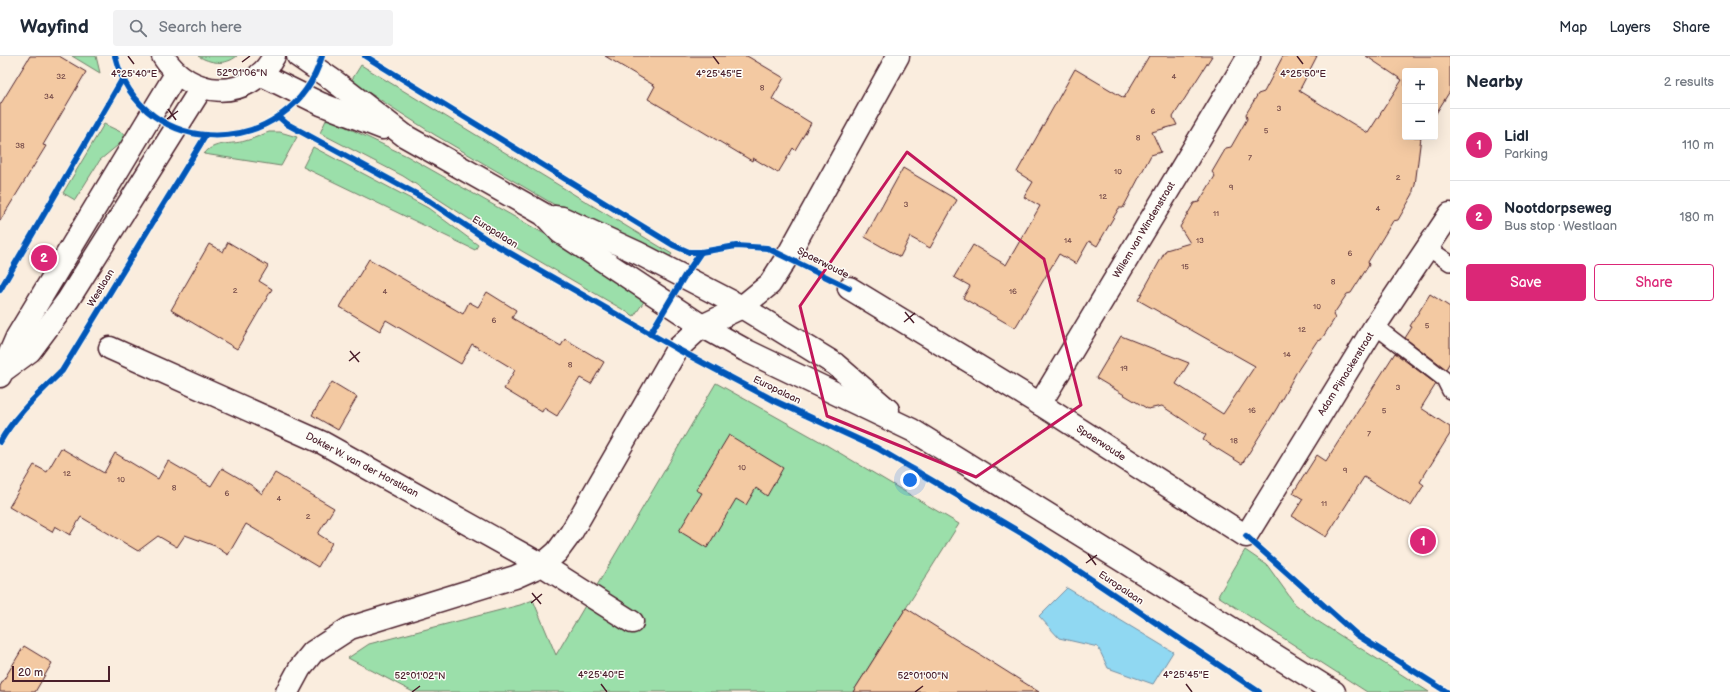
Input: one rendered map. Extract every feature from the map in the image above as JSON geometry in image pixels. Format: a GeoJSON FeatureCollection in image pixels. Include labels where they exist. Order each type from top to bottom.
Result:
{"type":"FeatureCollection","features":[{"type":"Feature","properties":{"kind":"street"},"geometry":{"type":"LineString","coordinates":[[163,56],[176,74],[188,82],[202,87],[219,90],[237,87],[260,74],[274,56]]}},
{"type":"Feature","properties":{"kind":"street"},"geometry":{"type":"LineString","coordinates":[[298,56],[334,81],[405,136],[543,214],[560,232],[702,326],[745,350],[912,430],[1334,692]]}},
{"type":"Feature","properties":{"kind":"street","name":"Spaerwoude"},"geometry":{"type":"LineString","coordinates":[[734,311],[770,284],[784,262],[898,56]]}},
{"type":"Feature","properties":{"kind":"street","name":"Willem van Windenstraat"},"geometry":{"type":"LineString","coordinates":[[1040,404],[1249,56]]}},
{"type":"Feature","properties":{"kind":"street","name":"Westlaan"},"geometry":{"type":"LineString","coordinates":[[2,374],[17,337],[176,74]]}},
{"type":"Feature","properties":{"kind":"street"},"geometry":{"type":"LineString","coordinates":[[260,74],[321,104],[405,136]]}},
{"type":"Feature","properties":{"kind":"street","name":"Westlaan"},"geometry":{"type":"LineString","coordinates":[[2,374],[30,351],[68,300],[202,87]]}},
{"type":"Feature","properties":{"kind":"street"},"geometry":{"type":"LineString","coordinates":[[543,214],[562,218],[638,253],[734,311],[835,364],[912,430]]}},
{"type":"Feature","properties":{"kind":"street","name":"Adam Pijnackerstraat"},"geometry":{"type":"LineString","coordinates":[[1246,536],[1375,326],[1450,214]]}},
{"type":"Feature","properties":{"kind":"street","name":"Spaerwoude"},"geometry":{"type":"LineString","coordinates":[[849,288],[1040,404],[1246,536]]}},
{"type":"Feature","properties":{"kind":"street"},"geometry":{"type":"LineString","coordinates":[[286,692],[300,668],[313,652],[350,628],[515,577],[542,565],[557,552],[571,533],[677,349],[702,326],[734,311]]}},
{"type":"Feature","properties":{"kind":"street","name":"Dokter W. van der Horstlaan"},"geometry":{"type":"LineString","coordinates":[[110,348],[323,443],[542,565],[632,622]]}},
{"type":"Feature","properties":{"kind":"lane"},"geometry":{"type":"LineString","coordinates":[[1428,248],[1450,263]]}},
{"type":"Feature","properties":{"kind":"lane"},"geometry":{"type":"LineString","coordinates":[[1375,326],[1444,379],[1450,391]]}},
{"type":"Feature","properties":{"kind":"highlighted area"},"geometry":{"type":"Polygon","coordinates":[[[907,152],[1044,259],[1081,405],[976,477],[827,416],[800,306],[907,152]]]}},
{"type":"Feature","properties":{"kind":"green space"},"geometry":{"type":"Polygon","coordinates":[[[72,56],[96,56],[100,73],[72,56]]]}},
{"type":"Feature","properties":{"kind":"green space"},"geometry":{"type":"Polygon","coordinates":[[[198,56],[237,56],[228,61],[212,62],[198,56]]]}},
{"type":"Feature","properties":{"kind":"green space"},"geometry":{"type":"Polygon","coordinates":[[[361,65],[672,254],[669,258],[572,215],[435,135],[351,81],[361,65]]]}},
{"type":"Feature","properties":{"kind":"green space"},"geometry":{"type":"Polygon","coordinates":[[[327,118],[407,156],[587,258],[645,300],[634,316],[489,232],[403,176],[320,133],[327,118]]]}},
{"type":"Feature","properties":{"kind":"green space"},"geometry":{"type":"Polygon","coordinates":[[[104,124],[129,136],[100,160],[75,200],[63,193],[104,124]]]}},
{"type":"Feature","properties":{"kind":"green space"},"geometry":{"type":"Polygon","coordinates":[[[269,132],[280,132],[297,137],[281,166],[204,154],[208,150],[218,145],[245,141],[269,132]]]}},
{"type":"Feature","properties":{"kind":"green space"},"geometry":{"type":"Polygon","coordinates":[[[313,147],[428,208],[478,245],[475,250],[303,167],[313,147]]]}},
{"type":"Feature","properties":{"kind":"green space"},"geometry":{"type":"Polygon","coordinates":[[[716,383],[823,443],[959,524],[853,692],[413,692],[348,658],[369,644],[520,605],[533,600],[556,655],[716,383]]]}},
{"type":"Feature","properties":{"kind":"green space"},"geometry":{"type":"Polygon","coordinates":[[[1245,550],[1267,565],[1295,604],[1316,620],[1429,692],[1367,692],[1218,596],[1245,550]]]}},
{"type":"Feature","properties":{"kind":"water"},"geometry":{"type":"Polygon","coordinates":[[[1067,588],[1173,652],[1153,684],[1108,668],[1098,647],[1059,638],[1039,616],[1067,588]]]}},
{"type":"Feature","properties":{"kind":"building"},"geometry":{"type":"Polygon","coordinates":[[[30,56],[59,56],[86,72],[43,145],[46,146],[0,221],[0,105],[30,56]]]}},
{"type":"Feature","properties":{"kind":"building"},"geometry":{"type":"Polygon","coordinates":[[[605,56],[747,56],[784,78],[772,99],[811,123],[795,150],[793,148],[778,173],[753,158],[752,161],[648,99],[655,86],[605,56]]]}},
{"type":"Feature","properties":{"kind":"building"},"geometry":{"type":"Polygon","coordinates":[[[1149,56],[1212,56],[1173,117],[1177,125],[1152,132],[1161,152],[1151,155],[1123,208],[1119,208],[1097,246],[1089,241],[1076,264],[1059,254],[1015,328],[963,298],[970,286],[954,277],[973,245],[1006,265],[1040,206],[1024,197],[1033,182],[1017,172],[1075,69],[1124,98],[1149,56]]]}},
{"type":"Feature","properties":{"kind":"building"},"geometry":{"type":"Polygon","coordinates":[[[1283,56],[1317,56],[1299,91],[1368,133],[1402,80],[1402,140],[1421,140],[1413,194],[1398,220],[1393,221],[1368,262],[1369,265],[1351,293],[1347,294],[1333,315],[1335,318],[1321,340],[1317,341],[1296,373],[1277,408],[1242,464],[1203,440],[1206,435],[1162,406],[1148,409],[1096,378],[1121,336],[1189,363],[1176,384],[1223,414],[1255,366],[1138,300],[1166,250],[1190,243],[1180,227],[1194,203],[1199,202],[1215,176],[1212,172],[1226,148],[1231,147],[1247,119],[1246,114],[1258,94],[1264,92],[1283,56]]]}},
{"type":"Feature","properties":{"kind":"building"},"geometry":{"type":"Polygon","coordinates":[[[1366,56],[1450,56],[1450,91],[1438,110],[1438,68],[1402,68],[1402,80],[1366,56]]]}},
{"type":"Feature","properties":{"kind":"building"},"geometry":{"type":"Polygon","coordinates":[[[903,168],[957,200],[930,248],[910,237],[900,257],[865,237],[903,168]]]}},
{"type":"Feature","properties":{"kind":"building"},"geometry":{"type":"Polygon","coordinates":[[[228,242],[268,266],[259,281],[272,289],[237,349],[171,310],[209,244],[223,252],[228,242]]]}},
{"type":"Feature","properties":{"kind":"building"},"geometry":{"type":"Polygon","coordinates":[[[369,259],[463,314],[469,302],[478,307],[487,292],[516,310],[512,318],[561,346],[565,339],[604,362],[591,384],[580,378],[557,416],[544,408],[542,412],[504,389],[515,370],[472,344],[461,364],[386,320],[380,331],[340,307],[369,259]]]}},
{"type":"Feature","properties":{"kind":"building"},"geometry":{"type":"Polygon","coordinates":[[[1430,294],[1450,307],[1450,362],[1446,369],[1405,338],[1412,327],[1410,326],[1430,294]]]}},
{"type":"Feature","properties":{"kind":"building"},"geometry":{"type":"Polygon","coordinates":[[[1395,353],[1436,384],[1421,408],[1450,427],[1450,434],[1420,482],[1424,485],[1411,506],[1364,477],[1326,537],[1292,516],[1303,499],[1293,493],[1317,455],[1326,461],[1395,353]]]}},
{"type":"Feature","properties":{"kind":"building"},"geometry":{"type":"Polygon","coordinates":[[[332,382],[357,397],[338,430],[312,415],[332,382]]]}},
{"type":"Feature","properties":{"kind":"building"},"geometry":{"type":"Polygon","coordinates":[[[729,435],[783,468],[767,496],[756,488],[746,505],[736,499],[707,548],[679,531],[702,493],[696,490],[729,435]]]}},
{"type":"Feature","properties":{"kind":"building"},"geometry":{"type":"Polygon","coordinates":[[[61,448],[104,473],[115,453],[158,479],[168,461],[211,486],[222,468],[251,485],[262,494],[275,473],[334,508],[318,534],[332,543],[318,567],[246,524],[228,555],[215,546],[185,535],[177,547],[158,536],[138,551],[81,517],[70,535],[55,526],[52,532],[9,507],[34,465],[47,472],[61,448]]]}},
{"type":"Feature","properties":{"kind":"building"},"geometry":{"type":"Polygon","coordinates":[[[906,608],[1039,692],[853,692],[906,608]]]}},
{"type":"Feature","properties":{"kind":"building"},"geometry":{"type":"Polygon","coordinates":[[[24,646],[52,663],[35,692],[0,692],[0,686],[24,646]]]}},
{"type":"Feature","properties":{"kind":"cycle path"},"geometry":{"type":"LineString","coordinates":[[115,56],[130,91],[154,116],[184,131],[217,136],[250,130],[280,115],[305,91],[322,56]]}},
{"type":"Feature","properties":{"kind":"cycle path"},"geometry":{"type":"LineString","coordinates":[[365,56],[673,245],[689,252],[701,252],[736,246],[767,248],[849,288]]}},
{"type":"Feature","properties":{"kind":"cycle path"},"geometry":{"type":"LineString","coordinates":[[0,290],[123,78]]}},
{"type":"Feature","properties":{"kind":"cycle path","name":"Europalaan"},"geometry":{"type":"LineString","coordinates":[[279,117],[287,124],[429,201],[489,241],[677,349],[775,401],[877,448],[1028,537],[1259,692]]}},
{"type":"Feature","properties":{"kind":"cycle path"},"geometry":{"type":"LineString","coordinates":[[0,442],[20,413],[62,371],[206,135]]}},
{"type":"Feature","properties":{"kind":"cycle path"},"geometry":{"type":"LineString","coordinates":[[650,334],[684,277],[701,252]]}},
{"type":"Feature","properties":{"kind":"cycle path"},"geometry":{"type":"LineString","coordinates":[[1246,536],[1357,635],[1447,692]]}},
{"type":"Feature","properties":{"kind":"place","name":"Nootdorpseweg"},"geometry":{"type":"Point","coordinates":[44,258]}},
{"type":"Feature","properties":{"kind":"place","name":"Lidl"},"geometry":{"type":"Point","coordinates":[1423,541]}}]}
